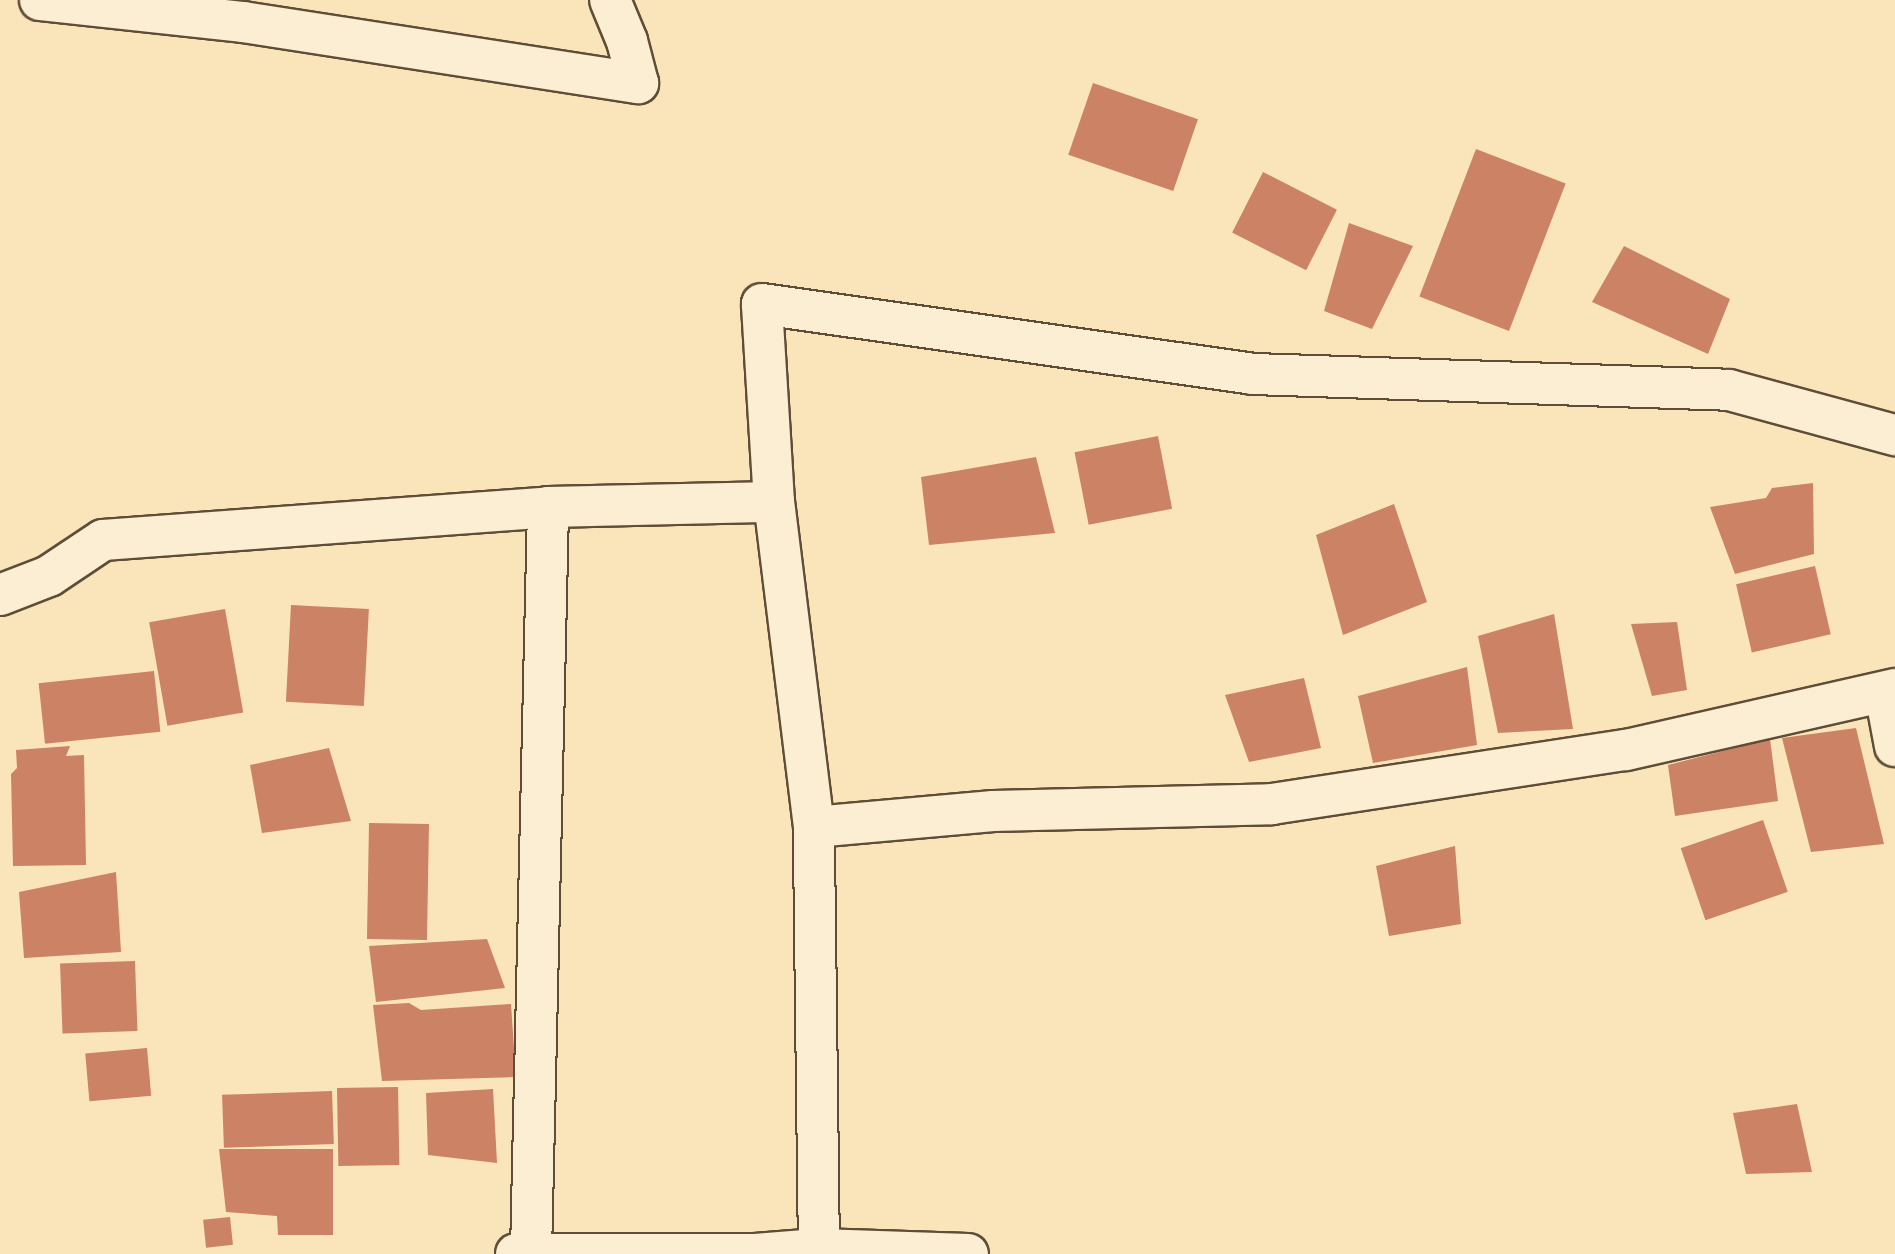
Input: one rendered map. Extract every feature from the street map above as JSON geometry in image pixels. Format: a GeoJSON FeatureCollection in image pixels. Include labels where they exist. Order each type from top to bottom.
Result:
{"type":"FeatureCollection","features":[{"type":"Feature","properties":{"kind":"street"},"geometry":{"type":"LineString","coordinates":[[40,0],[243,22],[638,83],[627,41],[610,0]]}},
{"type":"Feature","properties":{"kind":"street"},"geometry":{"type":"LineString","coordinates":[[818,1251],[814,827],[774,502],[762,304],[1253,374],[1729,390],[1895,435]]}},
{"type":"Feature","properties":{"kind":"street"},"geometry":{"type":"LineString","coordinates":[[0,595],[49,576],[103,540],[548,507],[774,502]]}},
{"type":"Feature","properties":{"kind":"street"},"geometry":{"type":"LineString","coordinates":[[548,507],[524,1253],[755,1254],[818,1251],[968,1254]]}},
{"type":"Feature","properties":{"kind":"street"},"geometry":{"type":"LineString","coordinates":[[814,827],[993,811],[1272,804],[1626,750],[1890,691],[1895,746]]}},
{"type":"Feature","properties":{"kind":"building"},"geometry":{"type":"Polygon","coordinates":[[[1093,83],[1198,119],[1173,191],[1068,155],[1093,83]]]}},
{"type":"Feature","properties":{"kind":"building"},"geometry":{"type":"Polygon","coordinates":[[[1476,149],[1566,183],[1509,331],[1419,297],[1476,149]]]}},
{"type":"Feature","properties":{"kind":"building"},"geometry":{"type":"Polygon","coordinates":[[[1263,172],[1337,210],[1306,270],[1232,233],[1263,172]]]}},
{"type":"Feature","properties":{"kind":"building"},"geometry":{"type":"Polygon","coordinates":[[[1349,223],[1413,246],[1372,329],[1324,311],[1349,223]]]}},
{"type":"Feature","properties":{"kind":"building"},"geometry":{"type":"Polygon","coordinates":[[[1624,246],[1730,299],[1708,354],[1592,302],[1624,246]]]}},
{"type":"Feature","properties":{"kind":"building"},"geometry":{"type":"Polygon","coordinates":[[[1158,436],[1172,509],[1089,525],[1075,452],[1158,436]]]}},
{"type":"Feature","properties":{"kind":"building"},"geometry":{"type":"Polygon","coordinates":[[[1036,457],[1055,533],[929,545],[921,477],[1036,457]]]}},
{"type":"Feature","properties":{"kind":"building"},"geometry":{"type":"Polygon","coordinates":[[[1813,483],[1814,554],[1735,574],[1710,507],[1766,498],[1772,488],[1813,483]]]}},
{"type":"Feature","properties":{"kind":"building"},"geometry":{"type":"Polygon","coordinates":[[[1394,504],[1427,602],[1343,635],[1316,535],[1394,504]]]}},
{"type":"Feature","properties":{"kind":"building"},"geometry":{"type":"Polygon","coordinates":[[[1815,566],[1831,634],[1752,652],[1736,584],[1815,566]]]}},
{"type":"Feature","properties":{"kind":"building"},"geometry":{"type":"Polygon","coordinates":[[[291,605],[369,609],[364,706],[286,702],[291,605]]]}},
{"type":"Feature","properties":{"kind":"building"},"geometry":{"type":"Polygon","coordinates":[[[225,609],[243,712],[167,726],[149,622],[225,609]]]}},
{"type":"Feature","properties":{"kind":"building"},"geometry":{"type":"Polygon","coordinates":[[[1554,614],[1573,729],[1498,733],[1478,636],[1554,614]]]}},
{"type":"Feature","properties":{"kind":"building"},"geometry":{"type":"Polygon","coordinates":[[[1677,622],[1687,690],[1652,696],[1631,624],[1677,622]]]}},
{"type":"Feature","properties":{"kind":"building"},"geometry":{"type":"Polygon","coordinates":[[[1467,667],[1477,745],[1373,763],[1358,696],[1467,667]]]}},
{"type":"Feature","properties":{"kind":"building"},"geometry":{"type":"Polygon","coordinates":[[[154,671],[160,732],[45,744],[39,683],[154,671]]]}},
{"type":"Feature","properties":{"kind":"building"},"geometry":{"type":"Polygon","coordinates":[[[1304,678],[1321,748],[1249,762],[1225,695],[1304,678]]]}},
{"type":"Feature","properties":{"kind":"building"},"geometry":{"type":"Polygon","coordinates":[[[1856,728],[1884,844],[1811,852],[1782,738],[1856,728]]]}},
{"type":"Feature","properties":{"kind":"building"},"geometry":{"type":"Polygon","coordinates":[[[1770,739],[1778,801],[1675,816],[1668,765],[1770,739]]]}},
{"type":"Feature","properties":{"kind":"building"},"geometry":{"type":"Polygon","coordinates":[[[70,746],[66,756],[84,755],[86,865],[13,866],[11,774],[17,768],[16,750],[70,746]]]}},
{"type":"Feature","properties":{"kind":"building"},"geometry":{"type":"Polygon","coordinates":[[[329,748],[351,821],[262,833],[250,765],[329,748]]]}},
{"type":"Feature","properties":{"kind":"building"},"geometry":{"type":"Polygon","coordinates":[[[1763,820],[1788,892],[1705,920],[1681,848],[1763,820]]]}},
{"type":"Feature","properties":{"kind":"building"},"geometry":{"type":"Polygon","coordinates":[[[369,823],[429,824],[427,940],[367,939],[369,823]]]}},
{"type":"Feature","properties":{"kind":"building"},"geometry":{"type":"Polygon","coordinates":[[[1455,846],[1461,924],[1389,936],[1376,866],[1455,846]]]}},
{"type":"Feature","properties":{"kind":"building"},"geometry":{"type":"Polygon","coordinates":[[[116,872],[121,952],[24,958],[19,892],[116,872]]]}},
{"type":"Feature","properties":{"kind":"building"},"geometry":{"type":"Polygon","coordinates":[[[487,939],[505,988],[376,1002],[369,946],[487,939]]]}},
{"type":"Feature","properties":{"kind":"building"},"geometry":{"type":"Polygon","coordinates":[[[135,961],[137,1031],[62,1034],[60,964],[135,961]]]}},
{"type":"Feature","properties":{"kind":"building"},"geometry":{"type":"Polygon","coordinates":[[[409,1003],[421,1010],[511,1004],[516,1077],[382,1081],[373,1005],[409,1003]]]}},
{"type":"Feature","properties":{"kind":"building"},"geometry":{"type":"Polygon","coordinates":[[[147,1048],[151,1096],[89,1101],[85,1053],[147,1048]]]}},
{"type":"Feature","properties":{"kind":"building"},"geometry":{"type":"Polygon","coordinates":[[[398,1087],[399,1165],[338,1166],[337,1088],[398,1087]]]}},
{"type":"Feature","properties":{"kind":"building"},"geometry":{"type":"Polygon","coordinates":[[[493,1089],[497,1163],[428,1155],[426,1093],[493,1089]]]}},
{"type":"Feature","properties":{"kind":"building"},"geometry":{"type":"Polygon","coordinates":[[[332,1091],[334,1144],[224,1148],[222,1095],[332,1091]]]}},
{"type":"Feature","properties":{"kind":"building"},"geometry":{"type":"Polygon","coordinates":[[[1797,1104],[1812,1172],[1746,1174],[1733,1113],[1797,1104]]]}},
{"type":"Feature","properties":{"kind":"building"},"geometry":{"type":"Polygon","coordinates":[[[219,1149],[333,1149],[333,1235],[278,1235],[277,1216],[226,1212],[219,1149]]]}},
{"type":"Feature","properties":{"kind":"building"},"geometry":{"type":"Polygon","coordinates":[[[230,1217],[233,1245],[206,1248],[203,1220],[230,1217]]]}}]}
